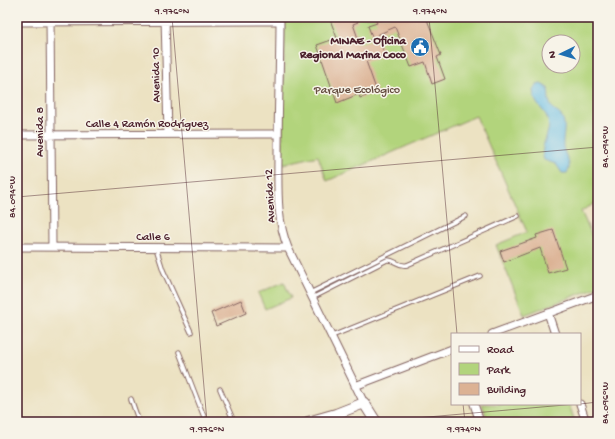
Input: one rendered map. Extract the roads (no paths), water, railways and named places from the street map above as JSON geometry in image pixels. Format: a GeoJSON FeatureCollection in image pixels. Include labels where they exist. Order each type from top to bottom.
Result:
{"type":"FeatureCollection","features":[{"type":"Feature","properties":{"kind":"main road"},"geometry":{"type":"LineString","coordinates":[[308,422],[336,414],[364,403],[376,422]]}},
{"type":"Feature","properties":{"kind":"street","name":"Avenida 10"},"geometry":{"type":"LineString","coordinates":[[165,19],[168,133]]}},
{"type":"Feature","properties":{"kind":"street"},"geometry":{"type":"LineString","coordinates":[[17,22],[50,20],[280,19]]}},
{"type":"Feature","properties":{"kind":"street","name":"Avenida 12"},"geometry":{"type":"LineString","coordinates":[[280,19],[278,134],[278,204],[280,222],[288,248],[364,403]]}},
{"type":"Feature","properties":{"kind":"street","name":"Avenida 8"},"geometry":{"type":"LineString","coordinates":[[50,20],[52,247]]}},
{"type":"Feature","properties":{"kind":"street","name":"Calle 4 Ramón Rodríguez"},"geometry":{"type":"LineString","coordinates":[[17,134],[278,134]]}},
{"type":"Feature","properties":{"kind":"street","name":"Calle 6"},"geometry":{"type":"LineString","coordinates":[[17,247],[288,248]]}},
{"type":"Feature","properties":{"kind":"street"},"geometry":{"type":"LineString","coordinates":[[495,333],[598,295]]}},
{"type":"Feature","properties":{"kind":"street"},"geometry":{"type":"LineString","coordinates":[[548,313],[555,333]]}},
{"type":"Feature","properties":{"kind":"street"},"geometry":{"type":"LineString","coordinates":[[355,386],[451,349]]}},
{"type":"Feature","properties":{"kind":"street"},"geometry":{"type":"LineString","coordinates":[[474,405],[480,422]]}},
{"type":"Feature","properties":{"kind":"street"},"geometry":{"type":"LineString","coordinates":[[580,405],[586,422]]}},
{"type":"Feature","properties":{"kind":"lane"},"geometry":{"type":"LineString","coordinates":[[311,296],[466,216]]}},
{"type":"Feature","properties":{"kind":"lane"},"geometry":{"type":"LineString","coordinates":[[311,296],[387,260],[400,265],[407,265],[518,216]]}},
{"type":"Feature","properties":{"kind":"lane"},"geometry":{"type":"LineString","coordinates":[[156,247],[163,270],[191,332]]}},
{"type":"Feature","properties":{"kind":"lane"},"geometry":{"type":"LineString","coordinates":[[331,336],[480,276]]}},
{"type":"Feature","properties":{"kind":"lane"},"geometry":{"type":"LineString","coordinates":[[179,352],[206,422]]}},
{"type":"Feature","properties":{"kind":"lane"},"geometry":{"type":"LineString","coordinates":[[220,389],[234,422]]}},
{"type":"Feature","properties":{"kind":"lane"},"geometry":{"type":"LineString","coordinates":[[131,398],[139,422]]}},
{"type":"Feature","properties":{"kind":"water"},"geometry":{"type":"Polygon","coordinates":[[[541,84],[548,88],[551,107],[561,116],[563,120],[563,147],[569,163],[569,170],[567,173],[562,173],[556,164],[544,160],[543,150],[549,125],[547,116],[535,100],[533,90],[536,85],[541,84]]]}},
{"type":"Feature","properties":{"kind":"place","name":"MINAE - Oficina Regional Marina Coco"},"geometry":{"type":"Point","coordinates":[420,47]}},
{"type":"Feature","properties":{"kind":"park label","name":"Parque Ecológico"},"geometry":{"type":"Point","coordinates":[357,89]}}]}
